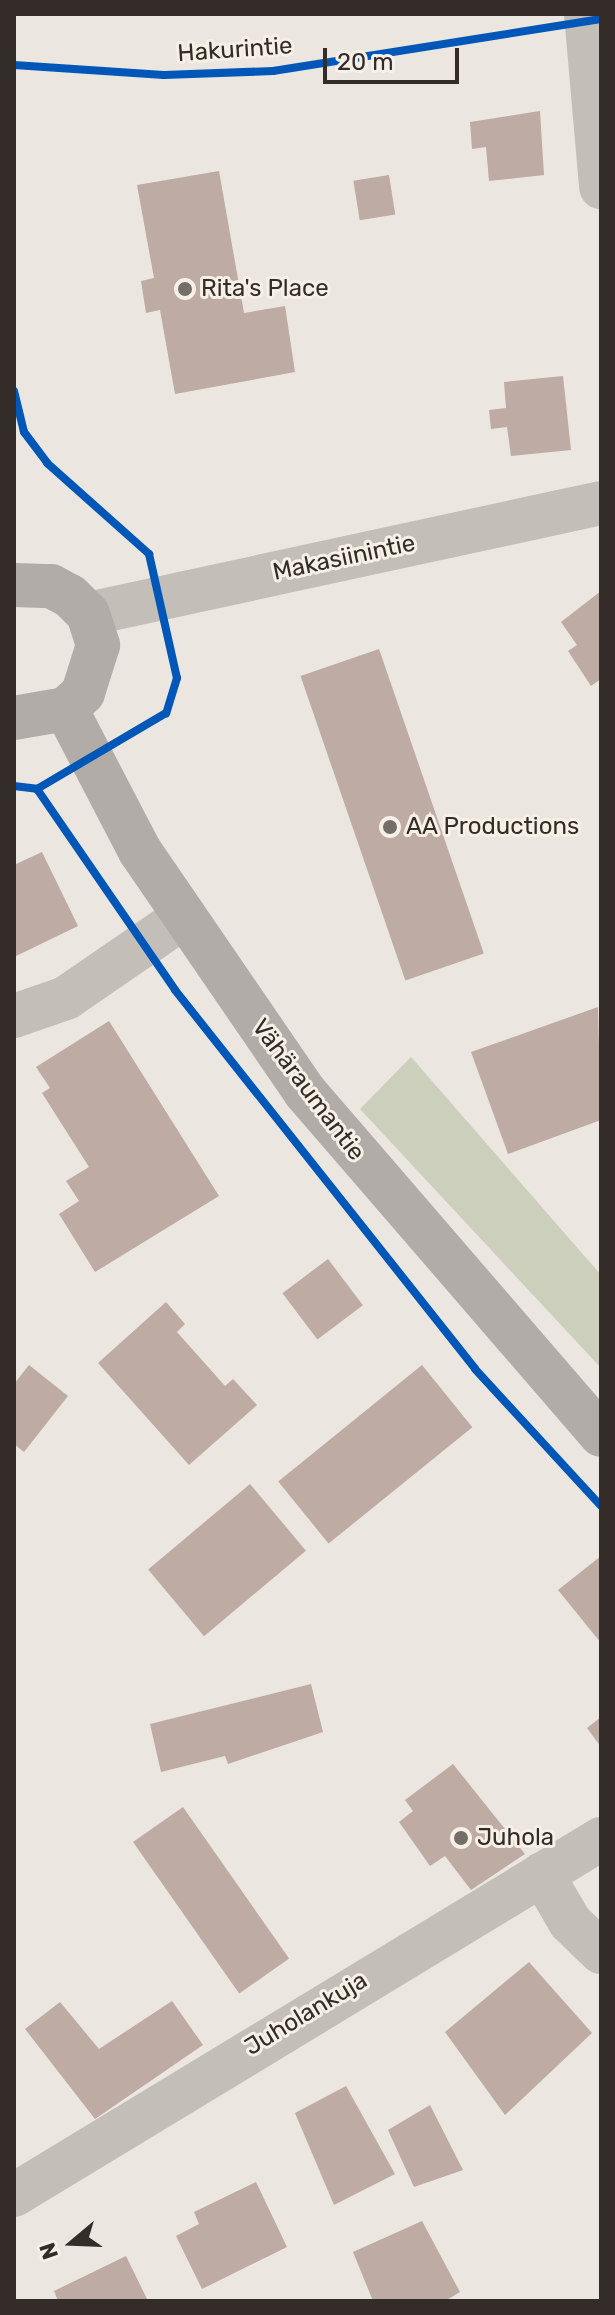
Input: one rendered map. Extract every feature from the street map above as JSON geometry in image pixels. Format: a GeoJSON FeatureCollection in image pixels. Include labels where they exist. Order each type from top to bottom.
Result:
{"type":"FeatureCollection","features":[{"type":"Feature","properties":{"kind":"main road"},"geometry":{"type":"LineString","coordinates":[[14,585],[51,586],[88,614],[95,668],[66,709],[14,718]]}},
{"type":"Feature","properties":{"kind":"main road","name":"Vähäraumantie"},"geometry":{"type":"LineString","coordinates":[[66,709],[184,917],[393,1203],[601,1435]]}},
{"type":"Feature","properties":{"kind":"street"},"geometry":{"type":"LineString","coordinates":[[586,14],[601,187]]}},
{"type":"Feature","properties":{"kind":"street","name":"Makasiinintie"},"geometry":{"type":"LineString","coordinates":[[88,614],[601,503]]}},
{"type":"Feature","properties":{"kind":"street"},"geometry":{"type":"LineString","coordinates":[[14,1016],[66,998],[184,917]]}},
{"type":"Feature","properties":{"kind":"street","name":"Juholankuja"},"geometry":{"type":"LineString","coordinates":[[14,2195],[601,1839]]}},
{"type":"Feature","properties":{"kind":"street"},"geometry":{"type":"LineString","coordinates":[[542,1874],[570,1922],[601,1952]]}},
{"type":"Feature","properties":{"kind":"green space"},"geometry":{"type":"Polygon","coordinates":[[[411,1057],[601,1275],[601,1368],[360,1109],[411,1057]]]}},
{"type":"Feature","properties":{"kind":"building"},"geometry":{"type":"Polygon","coordinates":[[[540,111],[544,175],[489,181],[486,147],[472,149],[470,122],[540,111]]]}},
{"type":"Feature","properties":{"kind":"building"},"geometry":{"type":"Polygon","coordinates":[[[219,171],[244,313],[285,306],[295,372],[175,394],[160,310],[146,313],[141,281],[154,278],[137,185],[219,171]]]}},
{"type":"Feature","properties":{"kind":"building"},"geometry":{"type":"Polygon","coordinates":[[[389,175],[395,215],[360,220],[353,181],[389,175]]]}},
{"type":"Feature","properties":{"kind":"building"},"geometry":{"type":"Polygon","coordinates":[[[563,376],[571,450],[511,456],[507,427],[491,429],[489,410],[506,408],[504,382],[563,376]]]}},
{"type":"Feature","properties":{"kind":"building"},"geometry":{"type":"Polygon","coordinates":[[[601,591],[601,679],[591,686],[568,651],[577,645],[561,622],[601,591]]]}},
{"type":"Feature","properties":{"kind":"building"},"geometry":{"type":"Polygon","coordinates":[[[379,649],[484,953],[405,980],[301,676],[379,649]]]}},
{"type":"Feature","properties":{"kind":"building"},"geometry":{"type":"Polygon","coordinates":[[[42,852],[78,926],[14,957],[14,865],[42,852]]]}},
{"type":"Feature","properties":{"kind":"building"},"geometry":{"type":"Polygon","coordinates":[[[598,1007],[601,1120],[508,1154],[471,1052],[598,1007]]]}},
{"type":"Feature","properties":{"kind":"building"},"geometry":{"type":"Polygon","coordinates":[[[109,1021],[219,1196],[95,1272],[59,1214],[79,1201],[66,1181],[89,1167],[42,1093],[50,1088],[36,1067],[109,1021]]]}},
{"type":"Feature","properties":{"kind":"building"},"geometry":{"type":"Polygon","coordinates":[[[328,1259],[363,1305],[317,1340],[282,1293],[328,1259]]]}},
{"type":"Feature","properties":{"kind":"building"},"geometry":{"type":"Polygon","coordinates":[[[166,1302],[185,1324],[177,1332],[225,1386],[233,1379],[257,1405],[189,1465],[98,1363],[166,1302]]]}},
{"type":"Feature","properties":{"kind":"building"},"geometry":{"type":"Polygon","coordinates":[[[29,1365],[68,1396],[24,1452],[14,1444],[14,1384],[29,1365]]]}},
{"type":"Feature","properties":{"kind":"building"},"geometry":{"type":"Polygon","coordinates":[[[422,1365],[472,1427],[329,1544],[278,1481],[422,1365]]]}},
{"type":"Feature","properties":{"kind":"building"},"geometry":{"type":"Polygon","coordinates":[[[250,1484],[306,1551],[204,1636],[148,1569],[250,1484]]]}},
{"type":"Feature","properties":{"kind":"building"},"geometry":{"type":"Polygon","coordinates":[[[601,1556],[601,1643],[558,1590],[601,1556]]]}},
{"type":"Feature","properties":{"kind":"building"},"geometry":{"type":"Polygon","coordinates":[[[311,1684],[323,1732],[228,1764],[225,1756],[161,1772],[150,1724],[311,1684]]]}},
{"type":"Feature","properties":{"kind":"building"},"geometry":{"type":"Polygon","coordinates":[[[601,1717],[601,1747],[587,1728],[601,1717]]]}},
{"type":"Feature","properties":{"kind":"building","name":"Juhola"},"geometry":{"type":"Polygon","coordinates":[[[453,1764],[525,1854],[471,1890],[445,1856],[430,1866],[399,1822],[413,1811],[405,1800],[453,1764]]]}},
{"type":"Feature","properties":{"kind":"building"},"geometry":{"type":"Polygon","coordinates":[[[183,1807],[289,1959],[239,1994],[133,1842],[183,1807]]]}},
{"type":"Feature","properties":{"kind":"building"},"geometry":{"type":"Polygon","coordinates":[[[529,1962],[592,2033],[505,2115],[445,2032],[529,1962]]]}},
{"type":"Feature","properties":{"kind":"building"},"geometry":{"type":"Polygon","coordinates":[[[172,2001],[203,2045],[95,2119],[25,2029],[60,2002],[99,2049],[172,2001]]]}},
{"type":"Feature","properties":{"kind":"building"},"geometry":{"type":"Polygon","coordinates":[[[346,2086],[395,2174],[334,2205],[295,2113],[346,2086]]]}},
{"type":"Feature","properties":{"kind":"building"},"geometry":{"type":"Polygon","coordinates":[[[430,2105],[463,2170],[414,2187],[388,2130],[430,2105]]]}},
{"type":"Feature","properties":{"kind":"building"},"geometry":{"type":"Polygon","coordinates":[[[256,2182],[287,2247],[202,2289],[176,2236],[199,2224],[194,2212],[256,2182]]]}},
{"type":"Feature","properties":{"kind":"building"},"geometry":{"type":"Polygon","coordinates":[[[422,2221],[460,2292],[445,2301],[373,2301],[353,2252],[422,2221]]]}},
{"type":"Feature","properties":{"kind":"building"},"geometry":{"type":"Polygon","coordinates":[[[126,2256],[148,2301],[58,2301],[54,2291],[126,2256]]]}},
{"type":"Feature","properties":{"kind":"cycle path","name":"Hakurintie"},"geometry":{"type":"LineString","coordinates":[[14,65],[164,75],[273,71],[601,19]]}},
{"type":"Feature","properties":{"kind":"cycle path"},"geometry":{"type":"LineString","coordinates":[[14,391],[24,432],[47,463],[149,554],[177,678],[166,713],[37,789]]}},
{"type":"Feature","properties":{"kind":"cycle path"},"geometry":{"type":"LineString","coordinates":[[14,786],[37,789],[175,990],[475,1369],[601,1506]]}},
{"type":"Feature","properties":{"kind":"place","name":"Rita's Place"},"geometry":{"type":"Point","coordinates":[185,289]}},
{"type":"Feature","properties":{"kind":"place","name":"AA Productions"},"geometry":{"type":"Point","coordinates":[390,827]}},
{"type":"Feature","properties":{"kind":"place","name":"Juhola"},"geometry":{"type":"Point","coordinates":[461,1838]}}]}
